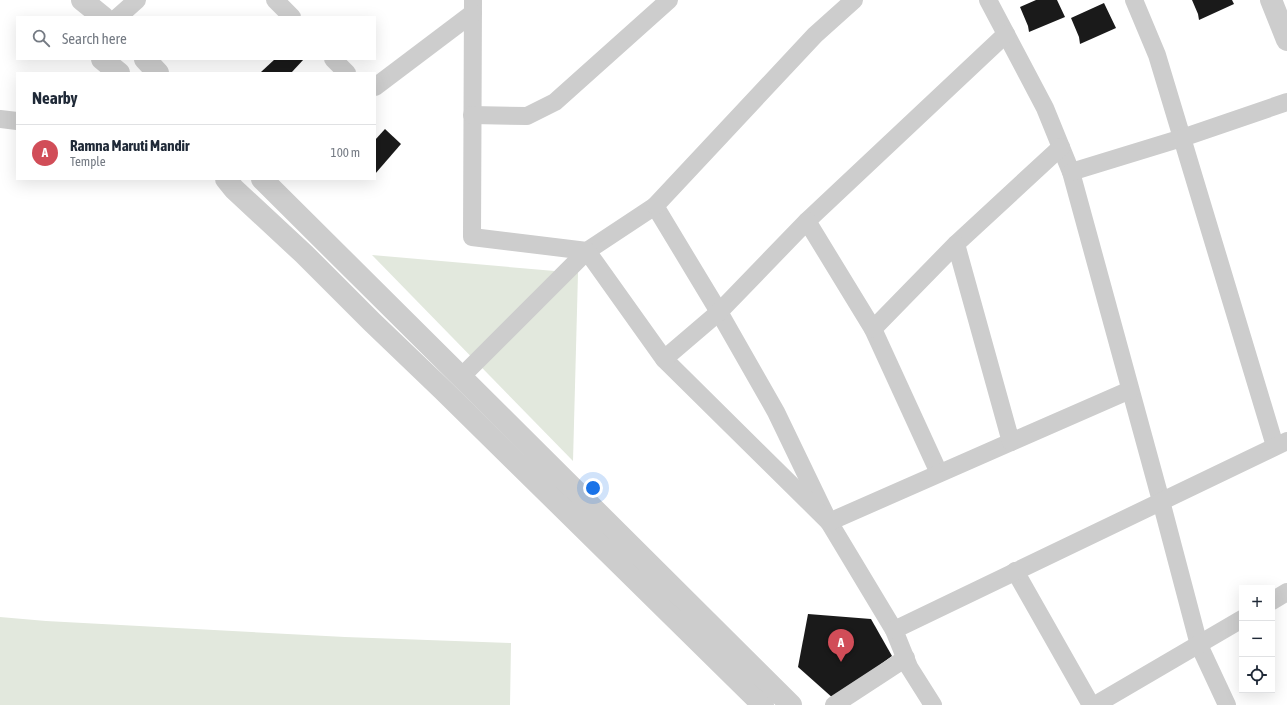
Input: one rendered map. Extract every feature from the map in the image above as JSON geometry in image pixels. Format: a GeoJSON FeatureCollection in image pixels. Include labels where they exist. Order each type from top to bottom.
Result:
{"type":"FeatureCollection","features":[{"type":"Feature","properties":{"kind":"street"},"geometry":{"type":"LineString","coordinates":[[76,16],[77,0]]}},
{"type":"Feature","properties":{"kind":"street"},"geometry":{"type":"LineString","coordinates":[[82,0],[102,16]]}},
{"type":"Feature","properties":{"kind":"street"},"geometry":{"type":"LineString","coordinates":[[119,16],[137,0]]}},
{"type":"Feature","properties":{"kind":"street"},"geometry":{"type":"LineString","coordinates":[[275,0],[291,16]]}},
{"type":"Feature","properties":{"kind":"street"},"geometry":{"type":"LineString","coordinates":[[472,115],[527,116],[555,102],[669,0]]}},
{"type":"Feature","properties":{"kind":"street"},"geometry":{"type":"LineString","coordinates":[[461,377],[587,251],[655,206],[815,35],[854,0]]}},
{"type":"Feature","properties":{"kind":"street"},"geometry":{"type":"LineString","coordinates":[[988,0],[1045,108],[1071,172],[1199,645],[1227,705]]}},
{"type":"Feature","properties":{"kind":"street"},"geometry":{"type":"LineString","coordinates":[[894,630],[1281,444],[1182,138],[1157,54],[1134,0]]}},
{"type":"Feature","properties":{"kind":"street"},"geometry":{"type":"LineString","coordinates":[[1270,0],[1287,40]]}},
{"type":"Feature","properties":{"kind":"street"},"geometry":{"type":"LineString","coordinates":[[473,7],[472,237],[587,251],[664,359],[829,522]]}},
{"type":"Feature","properties":{"kind":"street"},"geometry":{"type":"LineString","coordinates":[[376,86],[473,7]]}},
{"type":"Feature","properties":{"kind":"street"},"geometry":{"type":"LineString","coordinates":[[664,359],[719,312],[807,221],[1006,34]]}},
{"type":"Feature","properties":{"kind":"street"},"geometry":{"type":"LineString","coordinates":[[103,60],[118,72]]}},
{"type":"Feature","properties":{"kind":"street"},"geometry":{"type":"LineString","coordinates":[[146,60],[157,72]]}},
{"type":"Feature","properties":{"kind":"street"},"geometry":{"type":"LineString","coordinates":[[334,60],[346,72]]}},
{"type":"Feature","properties":{"kind":"street"},"geometry":{"type":"LineString","coordinates":[[1071,172],[1182,138],[1287,102]]}},
{"type":"Feature","properties":{"kind":"street"},"geometry":{"type":"LineString","coordinates":[[0,119],[16,121]]}},
{"type":"Feature","properties":{"kind":"street"},"geometry":{"type":"LineString","coordinates":[[873,329],[956,244],[1061,147]]}},
{"type":"Feature","properties":{"kind":"street"},"geometry":{"type":"LineString","coordinates":[[227,180],[234,189],[304,254],[763,705]]}},
{"type":"Feature","properties":{"kind":"street"},"geometry":{"type":"LineString","coordinates":[[263,180],[791,705]]}},
{"type":"Feature","properties":{"kind":"street"},"geometry":{"type":"LineString","coordinates":[[655,206],[719,312],[776,412],[829,522],[894,630],[909,667],[933,705]]}},
{"type":"Feature","properties":{"kind":"street"},"geometry":{"type":"LineString","coordinates":[[807,221],[873,329],[939,473]]}},
{"type":"Feature","properties":{"kind":"street"},"geometry":{"type":"LineString","coordinates":[[956,244],[1011,442]]}},
{"type":"Feature","properties":{"kind":"street"},"geometry":{"type":"LineString","coordinates":[[829,522],[1130,390]]}},
{"type":"Feature","properties":{"kind":"street"},"geometry":{"type":"LineString","coordinates":[[1015,571],[1091,705]]}},
{"type":"Feature","properties":{"kind":"street"},"geometry":{"type":"LineString","coordinates":[[1275,599],[1287,592]]}},
{"type":"Feature","properties":{"kind":"street"},"geometry":{"type":"LineString","coordinates":[[1095,705],[1239,621]]}},
{"type":"Feature","properties":{"kind":"street"},"geometry":{"type":"LineString","coordinates":[[834,705],[906,658]]}},
{"type":"Feature","properties":{"kind":"shaded area"},"geometry":{"type":"Polygon","coordinates":[[[372,255],[578,273],[573,461],[372,255]]]}},
{"type":"Feature","properties":{"kind":"shaded area"},"geometry":{"type":"Polygon","coordinates":[[[0,617],[46,621],[345,637],[511,643],[510,705],[0,705],[0,617]]]}},
{"type":"Feature","properties":{"kind":"building"},"geometry":{"type":"Polygon","coordinates":[[[1036,0],[1057,0],[1065,17],[1029,32],[1020,7],[1036,0]]]}},
{"type":"Feature","properties":{"kind":"building"},"geometry":{"type":"Polygon","coordinates":[[[1192,0],[1232,0],[1234,4],[1199,20],[1192,0]]]}},
{"type":"Feature","properties":{"kind":"building"},"geometry":{"type":"Polygon","coordinates":[[[1104,3],[1116,28],[1080,44],[1079,37],[1071,18],[1104,3]]]}},
{"type":"Feature","properties":{"kind":"building"},"geometry":{"type":"Polygon","coordinates":[[[274,60],[303,60],[292,72],[261,72],[274,60]]]}},
{"type":"Feature","properties":{"kind":"building"},"geometry":{"type":"Polygon","coordinates":[[[385,129],[401,144],[376,173],[376,139],[385,129]]]}},
{"type":"Feature","properties":{"kind":"building"},"geometry":{"type":"Polygon","coordinates":[[[808,614],[871,619],[892,656],[834,699],[798,667],[808,614]]]}},
{"type":"Feature","properties":{"kind":"place","name":"Ramna Maruti Mandir"},"geometry":{"type":"Point","coordinates":[841,662]}}]}
